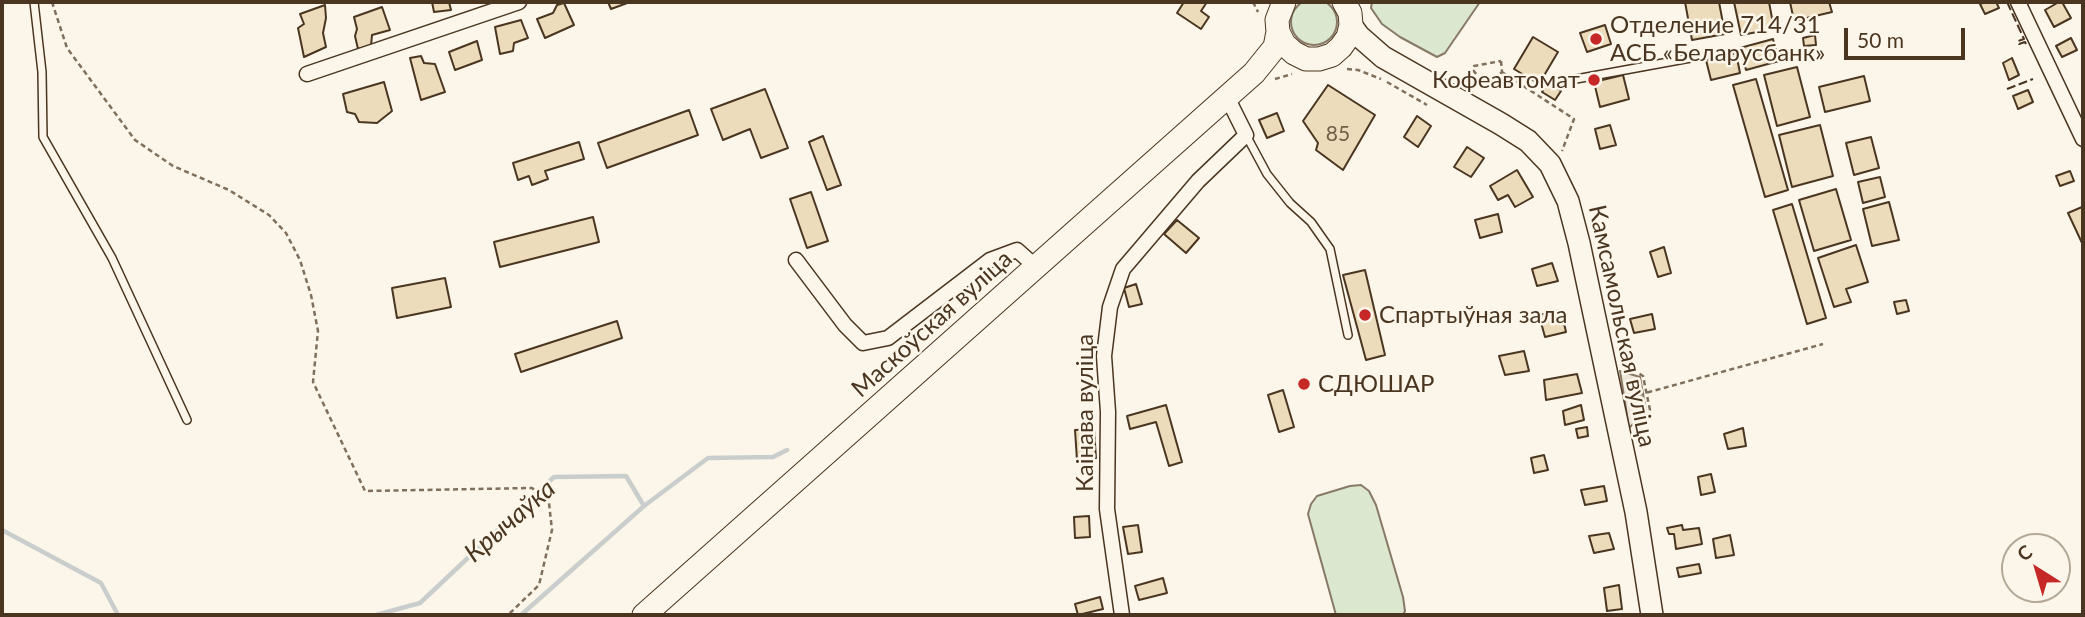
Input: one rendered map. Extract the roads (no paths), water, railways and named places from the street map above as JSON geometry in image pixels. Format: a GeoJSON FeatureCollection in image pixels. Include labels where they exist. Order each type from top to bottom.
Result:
{"type":"FeatureCollection","features":[{"type":"Feature","properties":{"kind":"main road","name":"Камсамольская вуліца"},"geometry":{"type":"LineString","coordinates":[[1349,10],[1359,36],[1383,57],[1502,124],[1528,141],[1550,164],[1568,201],[1636,512],[1652,615]]}},
{"type":"Feature","properties":{"kind":"main road"},"geometry":{"type":"LineString","coordinates":[[1338,62],[1348,37],[1349,10]]}},
{"type":"Feature","properties":{"kind":"main road"},"geometry":{"type":"LineString","coordinates":[[1278,14],[1284,44],[1294,53],[1300,66]]}},
{"type":"Feature","properties":{"kind":"main road","name":"Маскоўская вуліца"},"geometry":{"type":"LineString","coordinates":[[1264,76],[1275,47],[1278,14]]}},
{"type":"Feature","properties":{"kind":"main road","name":"Камсамольская вуліца"},"geometry":{"type":"LineString","coordinates":[[1338,62],[1354,52],[1383,57]]}},
{"type":"Feature","properties":{"kind":"main road","name":"Маскоўская вуліца"},"geometry":{"type":"LineString","coordinates":[[644,615],[1227,97],[1264,76],[1280,61],[1300,66],[1319,59],[1338,62]]}},
{"type":"Feature","properties":{"kind":"street"},"geometry":{"type":"LineString","coordinates":[[307,74],[519,2]]}},
{"type":"Feature","properties":{"kind":"street"},"geometry":{"type":"LineString","coordinates":[[2018,2],[2083,139]]}},
{"type":"Feature","properties":{"kind":"street"},"geometry":{"type":"LineString","coordinates":[[1227,97],[1246,135]]}},
{"type":"Feature","properties":{"kind":"street","name":"Каінава вуліца"},"geometry":{"type":"LineString","coordinates":[[1122,615],[1107,509],[1108,412],[1104,356],[1110,307],[1124,269],[1198,181],[1246,135]]}},
{"type":"Feature","properties":{"kind":"street"},"geometry":{"type":"LineString","coordinates":[[796,260],[863,343],[888,338],[990,260],[1017,250],[1036,267]]}},
{"type":"Feature","properties":{"kind":"lane"},"geometry":{"type":"LineString","coordinates":[[34,2],[42,72],[43,137],[113,258],[187,420]]}},
{"type":"Feature","properties":{"kind":"lane"},"geometry":{"type":"LineString","coordinates":[[1576,79],[1696,57]]}},
{"type":"Feature","properties":{"kind":"lane"},"geometry":{"type":"LineString","coordinates":[[1246,135],[1267,173],[1290,203],[1311,222],[1330,249],[1348,335]]}},
{"type":"Feature","properties":{"kind":"waterway","name":"Крычаўка"},"geometry":{"type":"LineString","coordinates":[[521,615],[644,506],[708,458],[773,457],[787,450]]}},
{"type":"Feature","properties":{"kind":"waterway","name":"Крычаўка"},"geometry":{"type":"LineString","coordinates":[[376,615],[420,603],[554,477],[626,476],[644,506]]}},
{"type":"Feature","properties":{"kind":"waterway","name":"Крычаўка"},"geometry":{"type":"LineString","coordinates":[[2,530],[101,583],[118,615]]}},
{"type":"Feature","properties":{"kind":"place","name":"Отделение 714/31 АСБ «Беларусбанк»"},"geometry":{"type":"Point","coordinates":[1596,39]}},
{"type":"Feature","properties":{"kind":"place","name":"Кофеавтомат"},"geometry":{"type":"Point","coordinates":[1594,80]}},
{"type":"Feature","properties":{"kind":"place","name":"Спартыўная зала"},"geometry":{"type":"Point","coordinates":[1365,315]}},
{"type":"Feature","properties":{"kind":"place","name":"СДЮШАР"},"geometry":{"type":"Point","coordinates":[1304,384]}}]}
